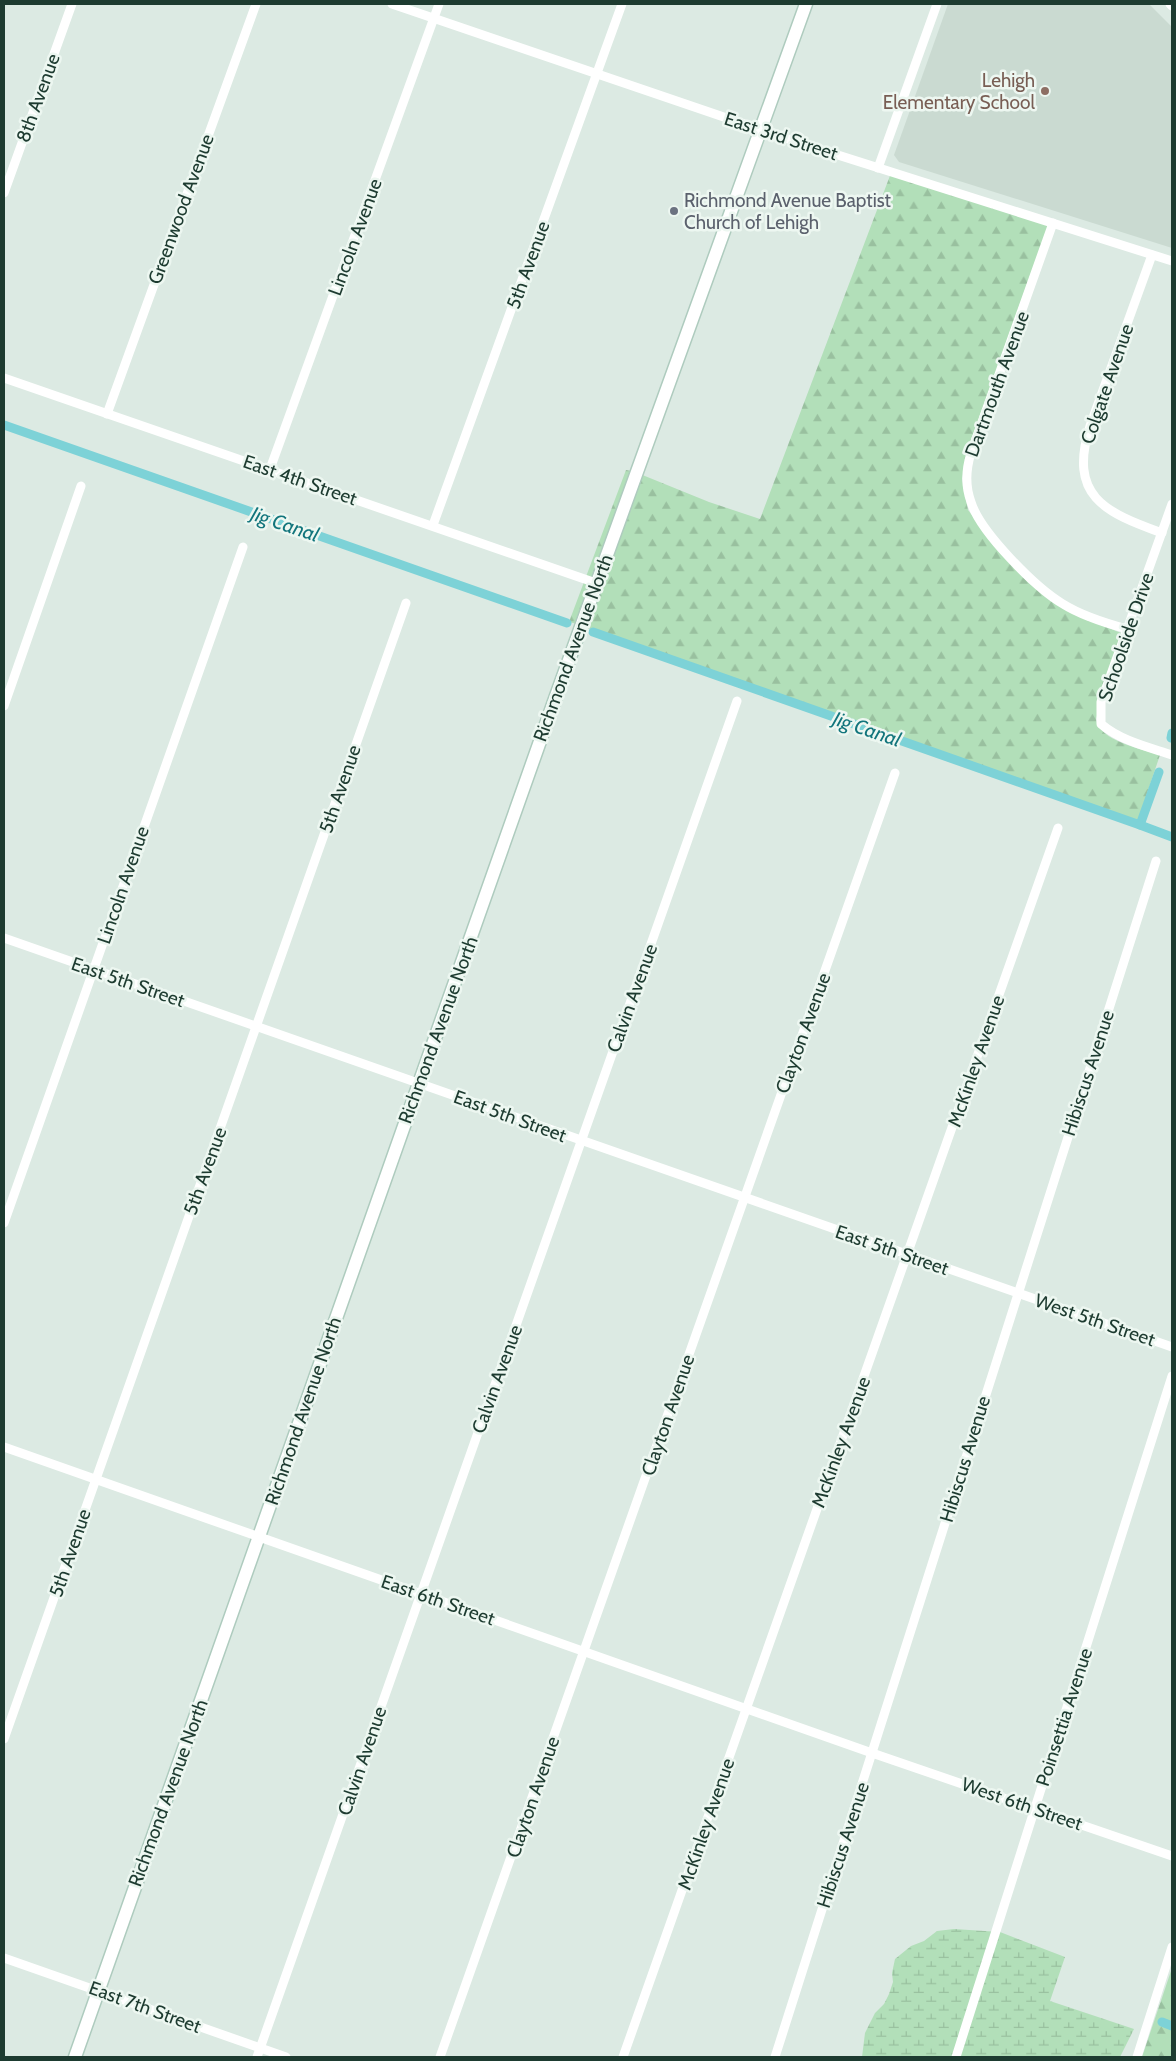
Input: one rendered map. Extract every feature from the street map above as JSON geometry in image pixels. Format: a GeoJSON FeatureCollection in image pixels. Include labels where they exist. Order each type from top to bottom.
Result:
{"type":"FeatureCollection","features":[{"type":"Feature","properties":{"kind":"street","name":"8th Avenue"},"geometry":{"type":"LineString","coordinates":[[4,193],[72,4]]}},
{"type":"Feature","properties":{"kind":"street","name":"Greenwood Avenue"},"geometry":{"type":"LineString","coordinates":[[107,414],[256,4]]}},
{"type":"Feature","properties":{"kind":"street","name":"East 3rd Street"},"geometry":{"type":"LineString","coordinates":[[392,4],[878,168],[1172,261]]}},
{"type":"Feature","properties":{"kind":"street","name":"Lincoln Avenue"},"geometry":{"type":"LineString","coordinates":[[270,469],[439,4]]}},
{"type":"Feature","properties":{"kind":"street","name":"5th Avenue"},"geometry":{"type":"LineString","coordinates":[[433,526],[622,4]]}},
{"type":"Feature","properties":{"kind":"street","name":"Richmond Avenue North"},"geometry":{"type":"LineString","coordinates":[[75,2057],[596,583],[806,4]]}},
{"type":"Feature","properties":{"kind":"street"},"geometry":{"type":"LineString","coordinates":[[878,168],[937,4]]}},
{"type":"Feature","properties":{"kind":"street","name":"Dartmouth Avenue"},"geometry":{"type":"LineString","coordinates":[[1053,223],[968,462],[967,490],[977,516],[1025,574],[1053,598],[1076,611],[1127,630]]}},
{"type":"Feature","properties":{"kind":"street","name":"Colgate Avenue"},"geometry":{"type":"LineString","coordinates":[[1152,255],[1090,426],[1085,444],[1083,467],[1092,492],[1104,506],[1122,518],[1162,533]]}},
{"type":"Feature","properties":{"kind":"street","name":"East 4th Street"},"geometry":{"type":"LineString","coordinates":[[4,378],[596,583]]}},
{"type":"Feature","properties":{"kind":"street"},"geometry":{"type":"LineString","coordinates":[[4,706],[81,486]]}},
{"type":"Feature","properties":{"kind":"street","name":"Schoolside Drive"},"geometry":{"type":"LineString","coordinates":[[1172,504],[1100,702],[1101,724],[1110,732],[1172,756]]}},
{"type":"Feature","properties":{"kind":"street","name":"Lincoln Avenue"},"geometry":{"type":"LineString","coordinates":[[4,1223],[243,547]]}},
{"type":"Feature","properties":{"kind":"street","name":"5th Avenue"},"geometry":{"type":"LineString","coordinates":[[4,1739],[406,603]]}},
{"type":"Feature","properties":{"kind":"street","name":"Calvin Avenue"},"geometry":{"type":"LineString","coordinates":[[259,2053],[736,701]]}},
{"type":"Feature","properties":{"kind":"street","name":"Clayton Avenue"},"geometry":{"type":"LineString","coordinates":[[440,2057],[895,773]]}},
{"type":"Feature","properties":{"kind":"street","name":"McKinley Avenue"},"geometry":{"type":"LineString","coordinates":[[623,2057],[1058,828]]}},
{"type":"Feature","properties":{"kind":"street","name":"Hibiscus Avenue"},"geometry":{"type":"LineString","coordinates":[[775,2057],[1156,861]]}},
{"type":"Feature","properties":{"kind":"street","name":"East 5th Street"},"geometry":{"type":"LineString","coordinates":[[4,938],[1017,1294]]}},
{"type":"Feature","properties":{"kind":"street","name":"West 5th Street"},"geometry":{"type":"LineString","coordinates":[[1017,1294],[1172,1347]]}},
{"type":"Feature","properties":{"kind":"street","name":"Poinsettia Avenue"},"geometry":{"type":"LineString","coordinates":[[956,2057],[1172,1376]]}},
{"type":"Feature","properties":{"kind":"street","name":"East 6th Street"},"geometry":{"type":"LineString","coordinates":[[4,1447],[872,1753]]}},
{"type":"Feature","properties":{"kind":"street","name":"West 6th Street"},"geometry":{"type":"LineString","coordinates":[[872,1753],[1172,1856]]}},
{"type":"Feature","properties":{"kind":"street"},"geometry":{"type":"LineString","coordinates":[[1137,2057],[1172,1947]]}},
{"type":"Feature","properties":{"kind":"street","name":"East 7th Street"},"geometry":{"type":"LineString","coordinates":[[4,1958],[98,1990],[259,2053],[286,2057]]}},
{"type":"Feature","properties":{"kind":"shaded area","name":"Lehigh Elementary School"},"geometry":{"type":"Polygon","coordinates":[[[948,4],[1149,4],[1172,27],[1172,248],[899,162],[894,155],[948,4]]]}},
{"type":"Feature","properties":{"kind":"green space"},"geometry":{"type":"Polygon","coordinates":[[[891,173],[1049,223],[968,449],[962,479],[968,510],[1007,560],[1029,583],[1072,613],[1121,633],[1096,719],[1099,727],[1113,738],[1133,747],[1160,755],[1136,826],[585,627],[640,474],[709,502],[760,519],[891,173]]]}},
{"type":"Feature","properties":{"kind":"green space"},"geometry":{"type":"Polygon","coordinates":[[[626,470],[632,471],[577,624],[569,622],[626,470]]]}},
{"type":"Feature","properties":{"kind":"green space"},"geometry":{"type":"Polygon","coordinates":[[[954,1929],[1000,1932],[1065,1957],[1050,2001],[1134,2029],[1120,2057],[862,2057],[865,2033],[875,2013],[884,2004],[889,1994],[893,1982],[892,1973],[895,1959],[911,1946],[924,1941],[937,1931],[954,1929]]]}},
{"type":"Feature","properties":{"kind":"green space"},"geometry":{"type":"Polygon","coordinates":[[[1172,1968],[1172,2057],[1142,2057],[1172,1968]]]}},
{"type":"Feature","properties":{"kind":"waterway","name":"Jig Canal"},"geometry":{"type":"LineString","coordinates":[[4,425],[567,623]]}},
{"type":"Feature","properties":{"kind":"waterway","name":"Jig Canal"},"geometry":{"type":"LineString","coordinates":[[593,632],[1140,825],[1159,772]]}},
{"type":"Feature","properties":{"kind":"waterway","name":"Jig Canal"},"geometry":{"type":"LineString","coordinates":[[1171,738],[1172,733]]}},
{"type":"Feature","properties":{"kind":"waterway","name":"Jig Canal"},"geometry":{"type":"LineString","coordinates":[[1140,825],[1172,837]]}},
{"type":"Feature","properties":{"kind":"waterway"},"geometry":{"type":"LineString","coordinates":[[1162,2022],[1172,2026]]}},
{"type":"Feature","properties":{"kind":"place","name":"Lehigh Elementary School"},"geometry":{"type":"Point","coordinates":[1045,91]}},
{"type":"Feature","properties":{"kind":"place","name":"Richmond Avenue Baptist Church of Lehigh"},"geometry":{"type":"Point","coordinates":[674,211]}}]}
